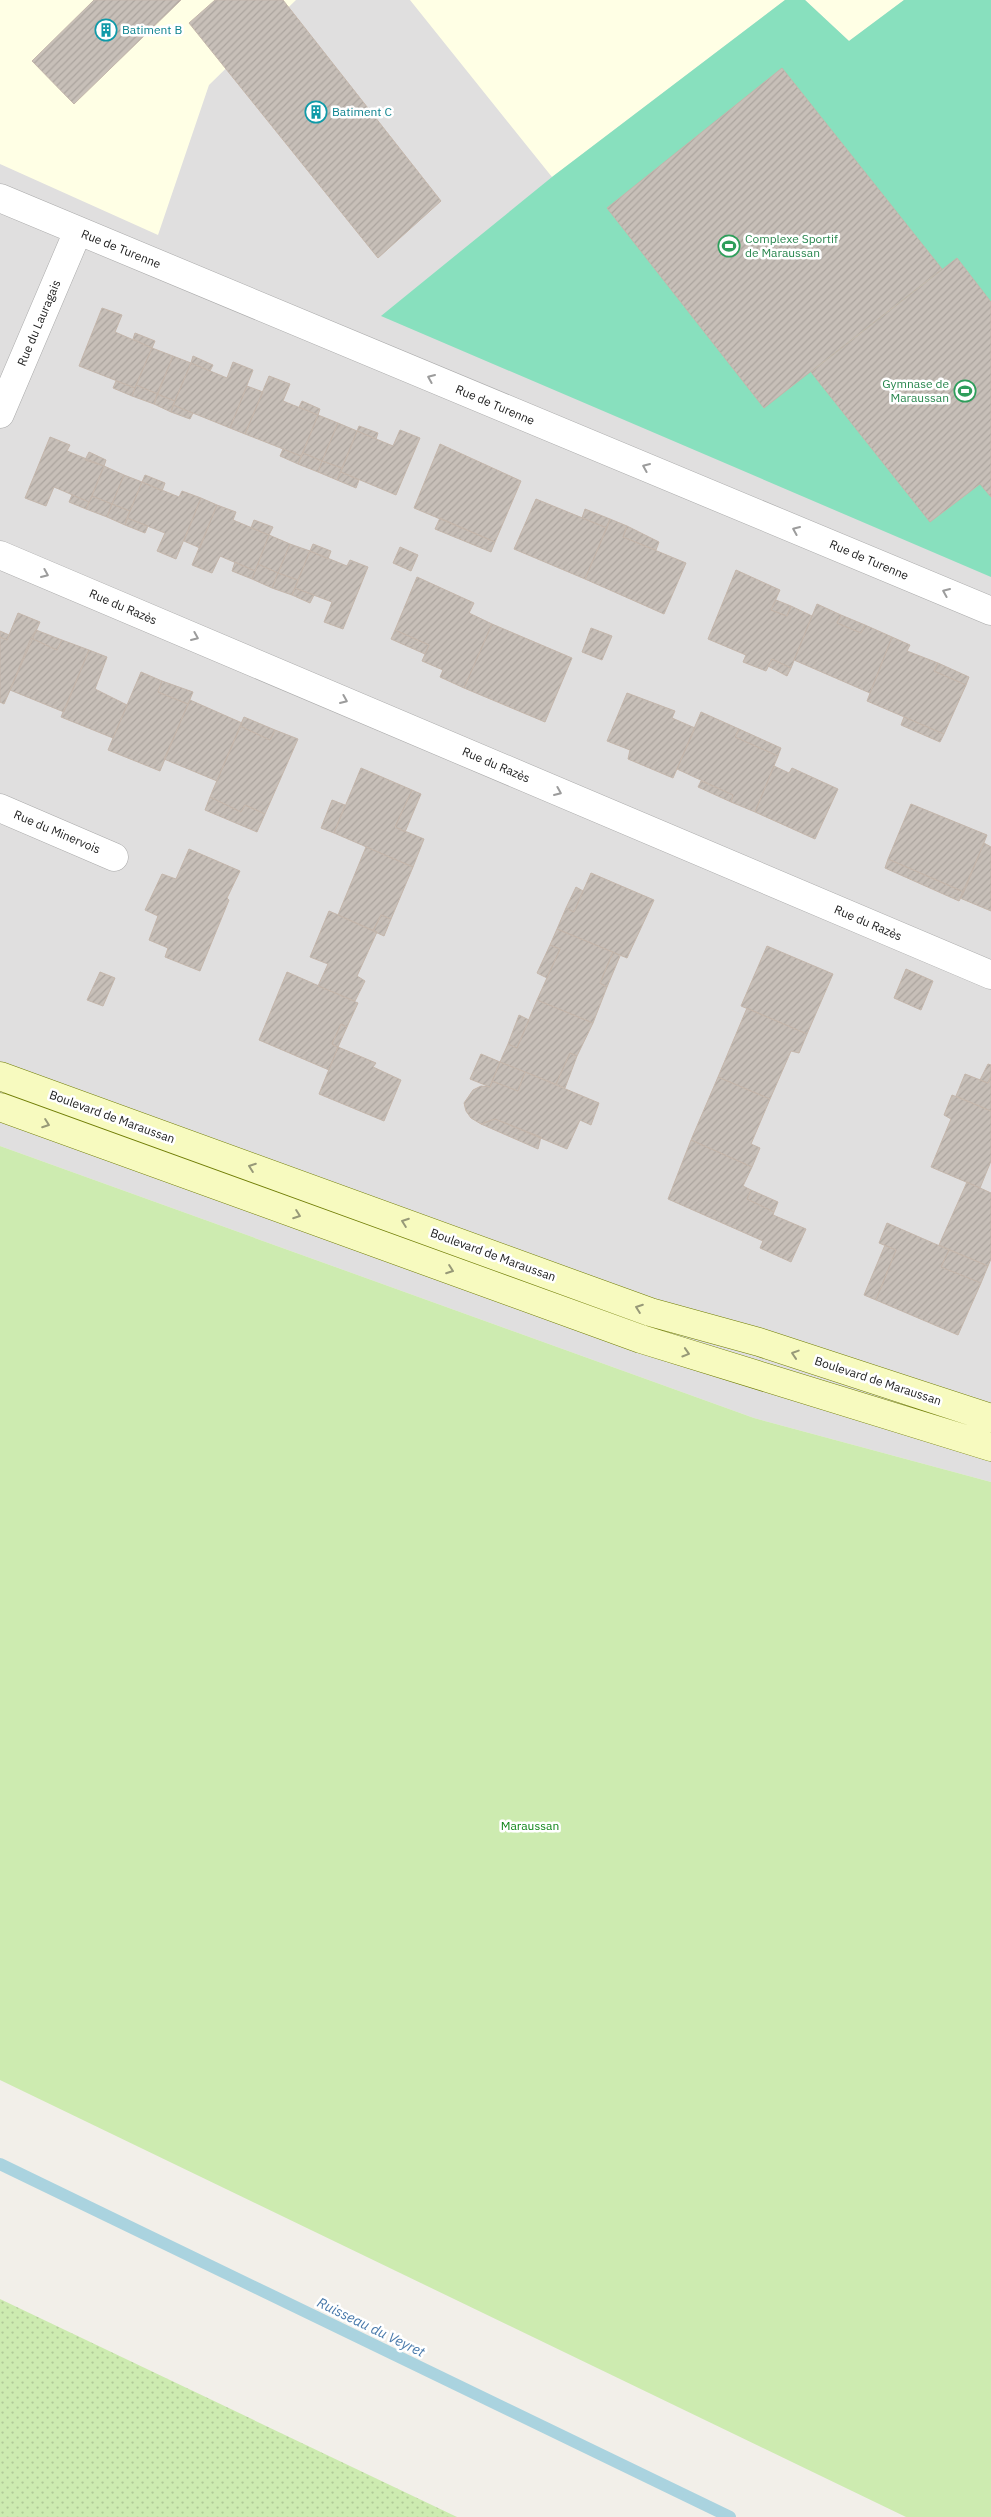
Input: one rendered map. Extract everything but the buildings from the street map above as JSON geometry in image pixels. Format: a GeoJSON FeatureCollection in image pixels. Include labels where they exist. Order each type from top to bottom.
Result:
{"type":"FeatureCollection","features":[{"type":"Feature","properties":{"kind":"main road","name":"Boulevard de Maraussan"},"geometry":{"type":"LineString","coordinates":[[0,1076],[650,1312],[759,1342],[991,1418]]}},
{"type":"Feature","properties":{"kind":"main road"},"geometry":{"type":"LineString","coordinates":[[0,1107],[641,1339],[991,1447]]}},
{"type":"Feature","properties":{"kind":"street","name":"Rue de Turenne"},"geometry":{"type":"LineString","coordinates":[[0,198],[991,611]]}},
{"type":"Feature","properties":{"kind":"street","name":"Rue du Lauragais"},"geometry":{"type":"LineString","coordinates":[[0,414],[78,231]]}},
{"type":"Feature","properties":{"kind":"street","name":"Rue du Razès"},"geometry":{"type":"LineString","coordinates":[[0,555],[991,976]]}},
{"type":"Feature","properties":{"kind":"street","name":"Rue du Minervois"},"geometry":{"type":"LineString","coordinates":[[0,808],[114,857]]}},
{"type":"Feature","properties":{"kind":"shaded area"},"geometry":{"type":"Polygon","coordinates":[[[0,0],[991,0],[991,1482],[754,1418],[0,1146],[0,0]]]}},
{"type":"Feature","properties":{"kind":"shaded area"},"geometry":{"type":"Polygon","coordinates":[[[0,0],[296,0],[209,85],[158,235],[0,164],[0,0]]]}},
{"type":"Feature","properties":{"kind":"shaded area"},"geometry":{"type":"Polygon","coordinates":[[[410,0],[785,0],[552,177],[410,0]]]}},
{"type":"Feature","properties":{"kind":"shaded area"},"geometry":{"type":"Polygon","coordinates":[[[805,0],[904,0],[849,41],[805,0]]]}},
{"type":"Feature","properties":{"kind":"green space","name":"Complexe Sportif de Maraussan"},"geometry":{"type":"Polygon","coordinates":[[[785,0],[805,0],[849,41],[904,0],[991,0],[991,577],[381,316],[552,177],[785,0]]]}},
{"type":"Feature","properties":{"kind":"green space","name":"Maraussan"},"geometry":{"type":"Polygon","coordinates":[[[0,1146],[754,1418],[991,1482],[991,2517],[906,2517],[0,2080],[0,1146]]]}},
{"type":"Feature","properties":{"kind":"green space"},"geometry":{"type":"Polygon","coordinates":[[[0,2299],[457,2517],[0,2517],[0,2299]]]}},
{"type":"Feature","properties":{"kind":"waterway","name":"Ruisseau du Veyret"},"geometry":{"type":"LineString","coordinates":[[0,2164],[730,2517]]}},
{"type":"Feature","properties":{"kind":"place","name":"Batiment B"},"geometry":{"type":"Point","coordinates":[106,30]}},
{"type":"Feature","properties":{"kind":"place","name":"Batiment C"},"geometry":{"type":"Point","coordinates":[316,112]}},
{"type":"Feature","properties":{"kind":"place","name":"Complexe Sportif de Maraussan"},"geometry":{"type":"Point","coordinates":[729,246]}},
{"type":"Feature","properties":{"kind":"place","name":"Gymnase de Maraussan"},"geometry":{"type":"Point","coordinates":[965,391]}}]}
